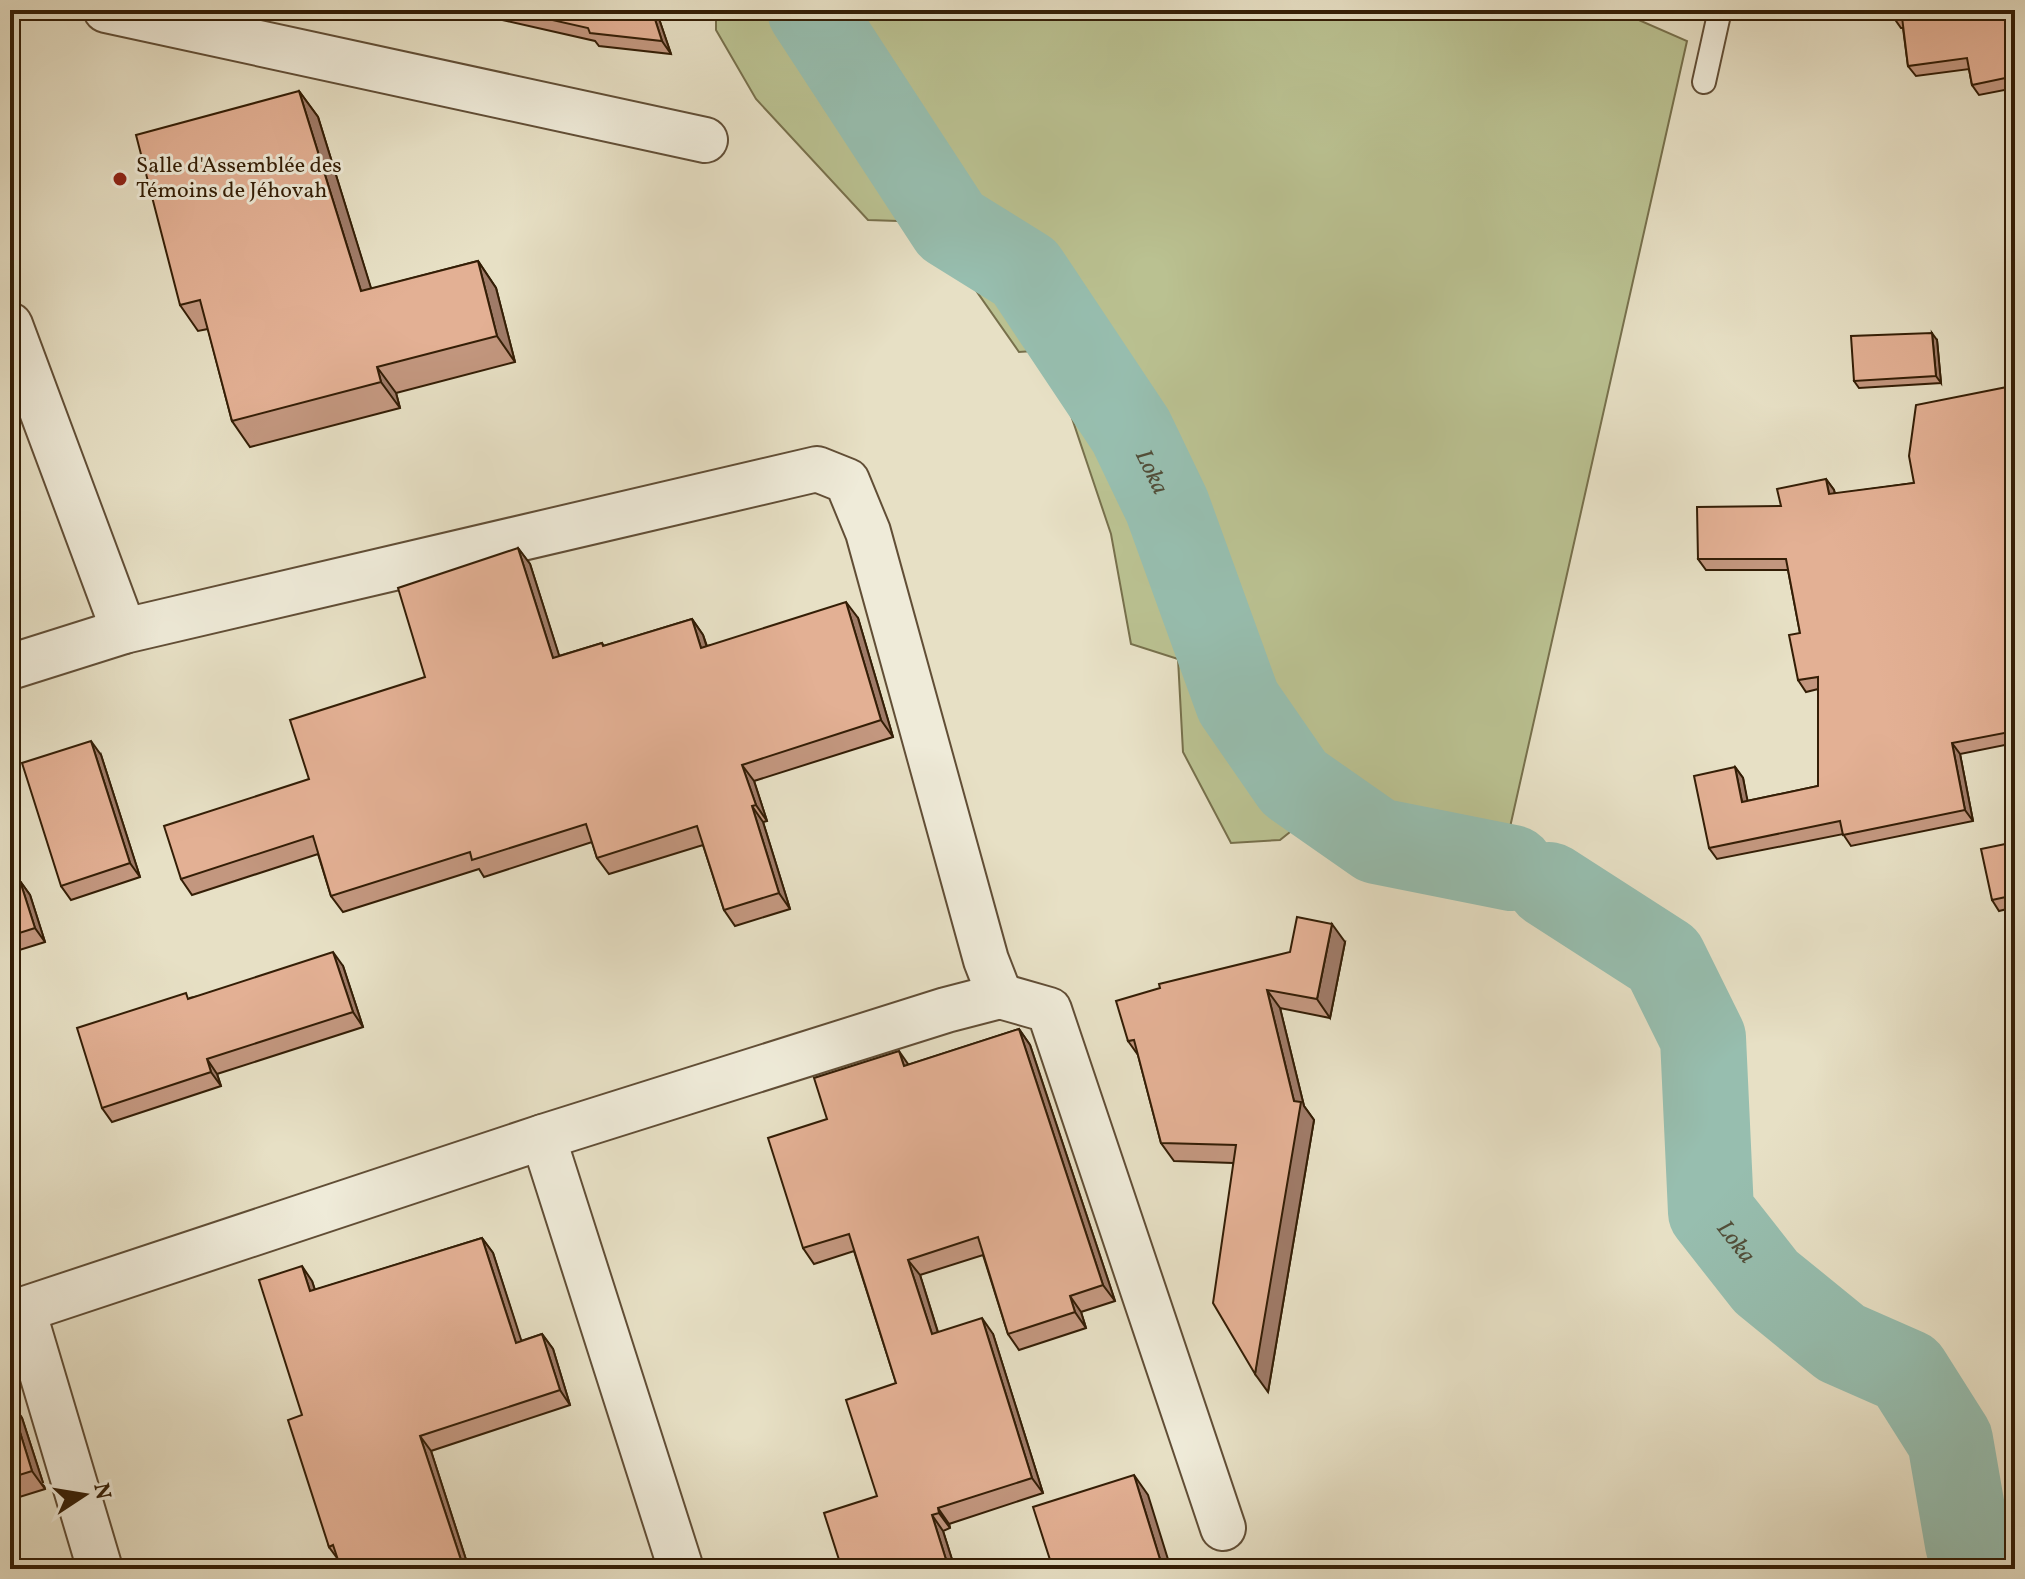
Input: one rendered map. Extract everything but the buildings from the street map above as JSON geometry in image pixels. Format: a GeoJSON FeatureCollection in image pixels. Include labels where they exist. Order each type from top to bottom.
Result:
{"type":"FeatureCollection","features":[{"type":"Feature","properties":{"kind":"street"},"geometry":{"type":"LineString","coordinates":[[106,10],[705,140]]}},
{"type":"Feature","properties":{"kind":"street"},"geometry":{"type":"LineString","coordinates":[[10,325],[124,631]]}},
{"type":"Feature","properties":{"kind":"street"},"geometry":{"type":"LineString","coordinates":[[10,667],[124,631],[817,469],[847,481],[868,532],[986,960],[1000,996]]}},
{"type":"Feature","properties":{"kind":"street"},"geometry":{"type":"LineString","coordinates":[[100,1569],[16,1312],[543,1137],[946,1010],[1000,996],[1049,1010],[1223,1528]]}},
{"type":"Feature","properties":{"kind":"street"},"geometry":{"type":"LineString","coordinates":[[543,1137],[681,1569]]}},
{"type":"Feature","properties":{"kind":"lane"},"geometry":{"type":"LineString","coordinates":[[1704,82],[1720,10]]}},
{"type":"Feature","properties":{"kind":"green space"},"geometry":{"type":"Polygon","coordinates":[[[716,10],[1616,10],[1687,41],[1506,845],[1423,831],[1325,804],[1280,840],[1231,843],[1183,752],[1178,659],[1131,644],[1111,534],[1049,350],[1019,352],[928,222],[868,220],[756,99],[716,30],[716,10]]]}},
{"type":"Feature","properties":{"kind":"waterway","name":"Loka"},"geometry":{"type":"LineString","coordinates":[[810,10],[951,226],[1025,272],[1131,431],[1167,506],[1238,702],[1294,783],[1377,841],[1512,868]]}},
{"type":"Feature","properties":{"kind":"waterway","name":"Loka"},"geometry":{"type":"LineString","coordinates":[[1549,885],[1664,959],[1703,1038],[1711,1212],[1766,1282],[1841,1343],[1907,1372],[1950,1440],[1968,1544],[1989,1569]]}},
{"type":"Feature","properties":{"kind":"place","name":"Salle d'Assemblée des Témoins de Jéhovah"},"geometry":{"type":"Point","coordinates":[120,179]}}]}
